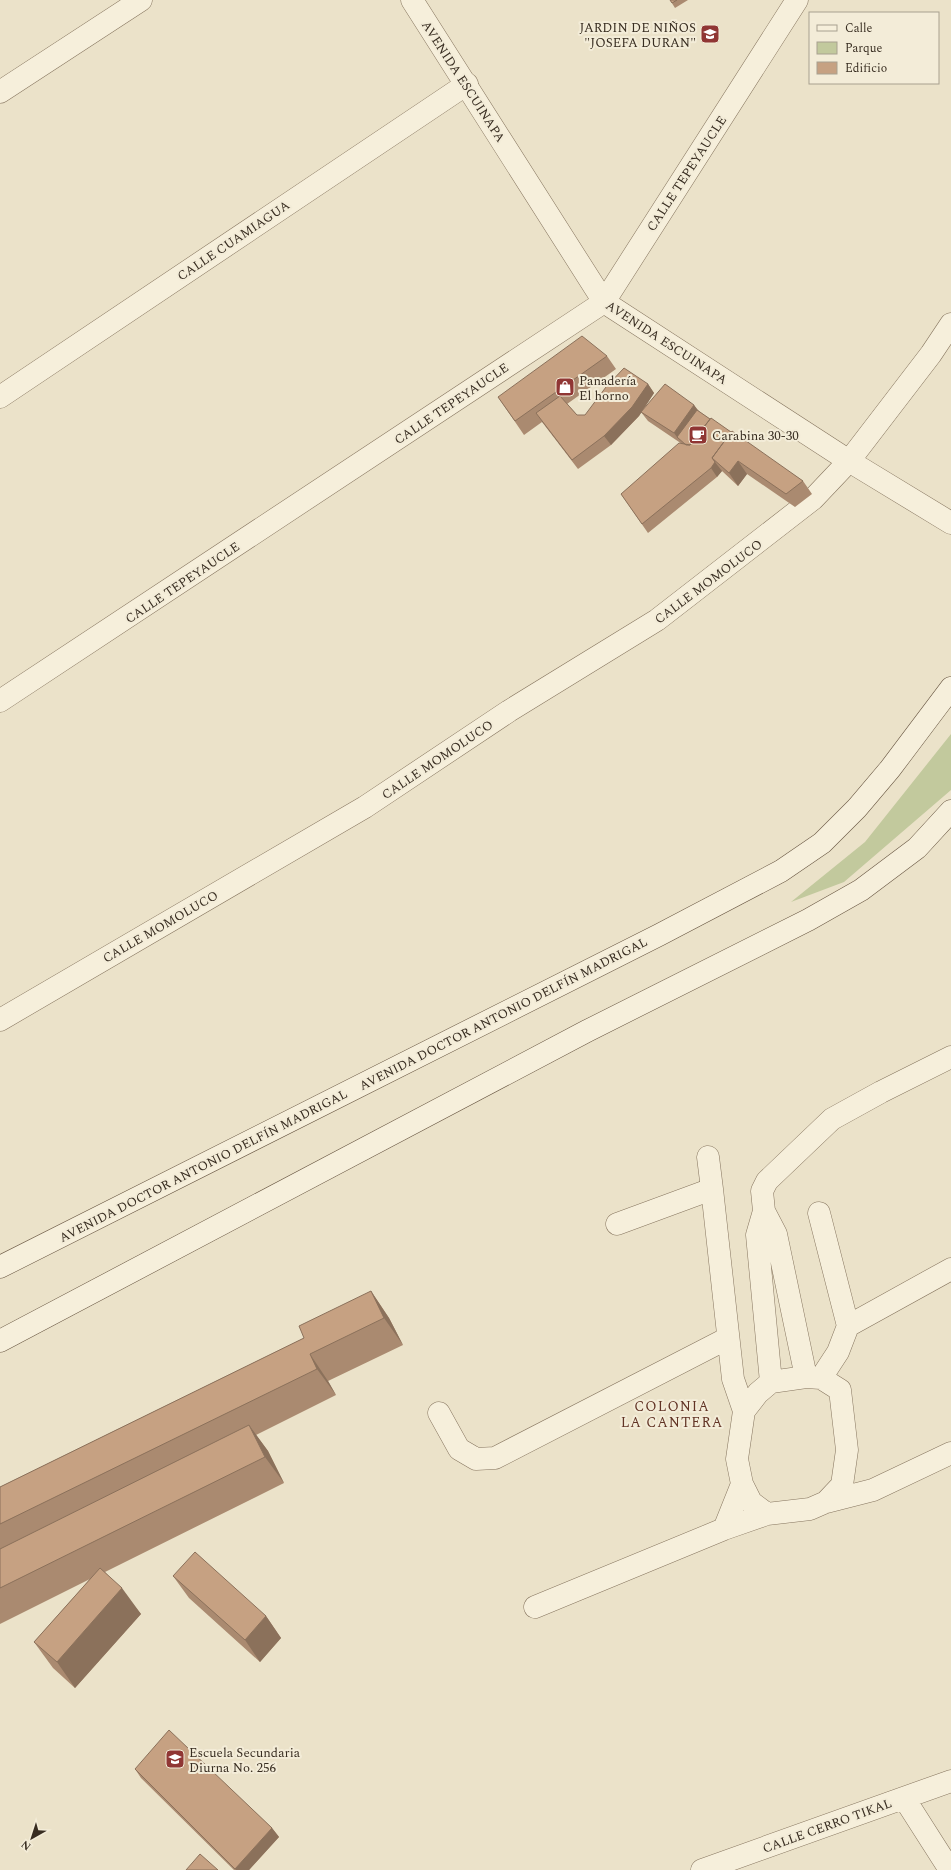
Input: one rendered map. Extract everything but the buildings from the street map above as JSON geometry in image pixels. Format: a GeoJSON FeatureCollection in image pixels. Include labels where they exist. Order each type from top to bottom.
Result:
{"type":"FeatureCollection","features":[{"type":"Feature","properties":{"kind":"street"},"geometry":{"type":"LineString","coordinates":[[0,92],[141,0]]}},
{"type":"Feature","properties":{"kind":"street","name":"AVENIDA ESCUINAPA"},"geometry":{"type":"LineString","coordinates":[[412,0],[467,84],[604,302],[849,461],[951,523]]}},
{"type":"Feature","properties":{"kind":"street","name":"CALLE TEPEYAUCLE"},"geometry":{"type":"LineString","coordinates":[[0,701],[604,302],[797,0]]}},
{"type":"Feature","properties":{"kind":"street","name":"CALLE CUAMIAGUA"},"geometry":{"type":"LineString","coordinates":[[0,397],[467,84]]}},
{"type":"Feature","properties":{"kind":"street","name":"CALLE MOMOLUCO"},"geometry":{"type":"LineString","coordinates":[[0,1020],[365,807],[509,711],[658,620],[813,500],[849,461],[931,354],[951,324]]}},
{"type":"Feature","properties":{"kind":"street","name":"AVENIDA DOCTOR ANTONIO DELFÍN MADRIGAL"},"geometry":{"type":"LineString","coordinates":[[0,1267],[644,942],[781,871],[822,843],[858,808],[890,769],[951,688]]}},
{"type":"Feature","properties":{"kind":"street"},"geometry":{"type":"LineString","coordinates":[[0,1340],[587,1031],[808,920],[861,890],[917,848],[951,811]]}},
{"type":"Feature","properties":{"kind":"street"},"geometry":{"type":"LineString","coordinates":[[840,1390],[813,1377],[776,1234],[764,1211],[762,1191],[767,1181],[832,1119],[880,1092],[951,1058]]}},
{"type":"Feature","properties":{"kind":"street"},"geometry":{"type":"LineString","coordinates":[[708,1157],[733,1379],[744,1411],[737,1460],[742,1484],[751,1502],[767,1514]]}},
{"type":"Feature","properties":{"kind":"street"},"geometry":{"type":"LineString","coordinates":[[617,1224],[712,1188]]}},
{"type":"Feature","properties":{"kind":"street"},"geometry":{"type":"LineString","coordinates":[[744,1411],[764,1387],[757,1235],[764,1211]]}},
{"type":"Feature","properties":{"kind":"street"},"geometry":{"type":"LineString","coordinates":[[733,1379],[764,1387],[813,1377],[838,1352],[848,1326],[819,1213]]}},
{"type":"Feature","properties":{"kind":"street"},"geometry":{"type":"LineString","coordinates":[[848,1326],[951,1269]]}},
{"type":"Feature","properties":{"kind":"street"},"geometry":{"type":"LineString","coordinates":[[439,1413],[459,1449],[476,1459],[495,1458],[728,1338]]}},
{"type":"Feature","properties":{"kind":"street"},"geometry":{"type":"LineString","coordinates":[[826,1502],[842,1485],[847,1450],[840,1390],[838,1352]]}},
{"type":"Feature","properties":{"kind":"street"},"geometry":{"type":"LineString","coordinates":[[535,1607],[724,1529],[767,1514],[810,1509],[826,1502],[873,1490],[951,1453]]}},
{"type":"Feature","properties":{"kind":"street"},"geometry":{"type":"LineString","coordinates":[[845,1466],[873,1490]]}},
{"type":"Feature","properties":{"kind":"street"},"geometry":{"type":"LineString","coordinates":[[724,1529],[742,1484]]}},
{"type":"Feature","properties":{"kind":"street","name":"CALLE CERRO TIKAL"},"geometry":{"type":"LineString","coordinates":[[702,1870],[951,1781]]}},
{"type":"Feature","properties":{"kind":"street"},"geometry":{"type":"LineString","coordinates":[[904,1798],[950,1870]]}},
{"type":"Feature","properties":{"kind":"green space"},"geometry":{"type":"Polygon","coordinates":[[[951,734],[951,790],[844,882],[791,902],[865,842],[951,734]]]}},
{"type":"Feature","properties":{"kind":"place","name":"JARDIN DE NIÑOS \"JOSEFA DURAN\""},"geometry":{"type":"Point","coordinates":[710,34]}},
{"type":"Feature","properties":{"kind":"place","name":"Panadería El horno"},"geometry":{"type":"Point","coordinates":[565,387]}},
{"type":"Feature","properties":{"kind":"place","name":"Carabina 30-30"},"geometry":{"type":"Point","coordinates":[698,435]}},
{"type":"Feature","properties":{"kind":"place","name":"Escuela Secundaria Diurna No. 256"},"geometry":{"type":"Point","coordinates":[175,1759]}},
{"type":"Feature","properties":{"kind":"district","name":"COLONIA LA CANTERA"},"geometry":{"type":"Point","coordinates":[672,1414]}}]}
